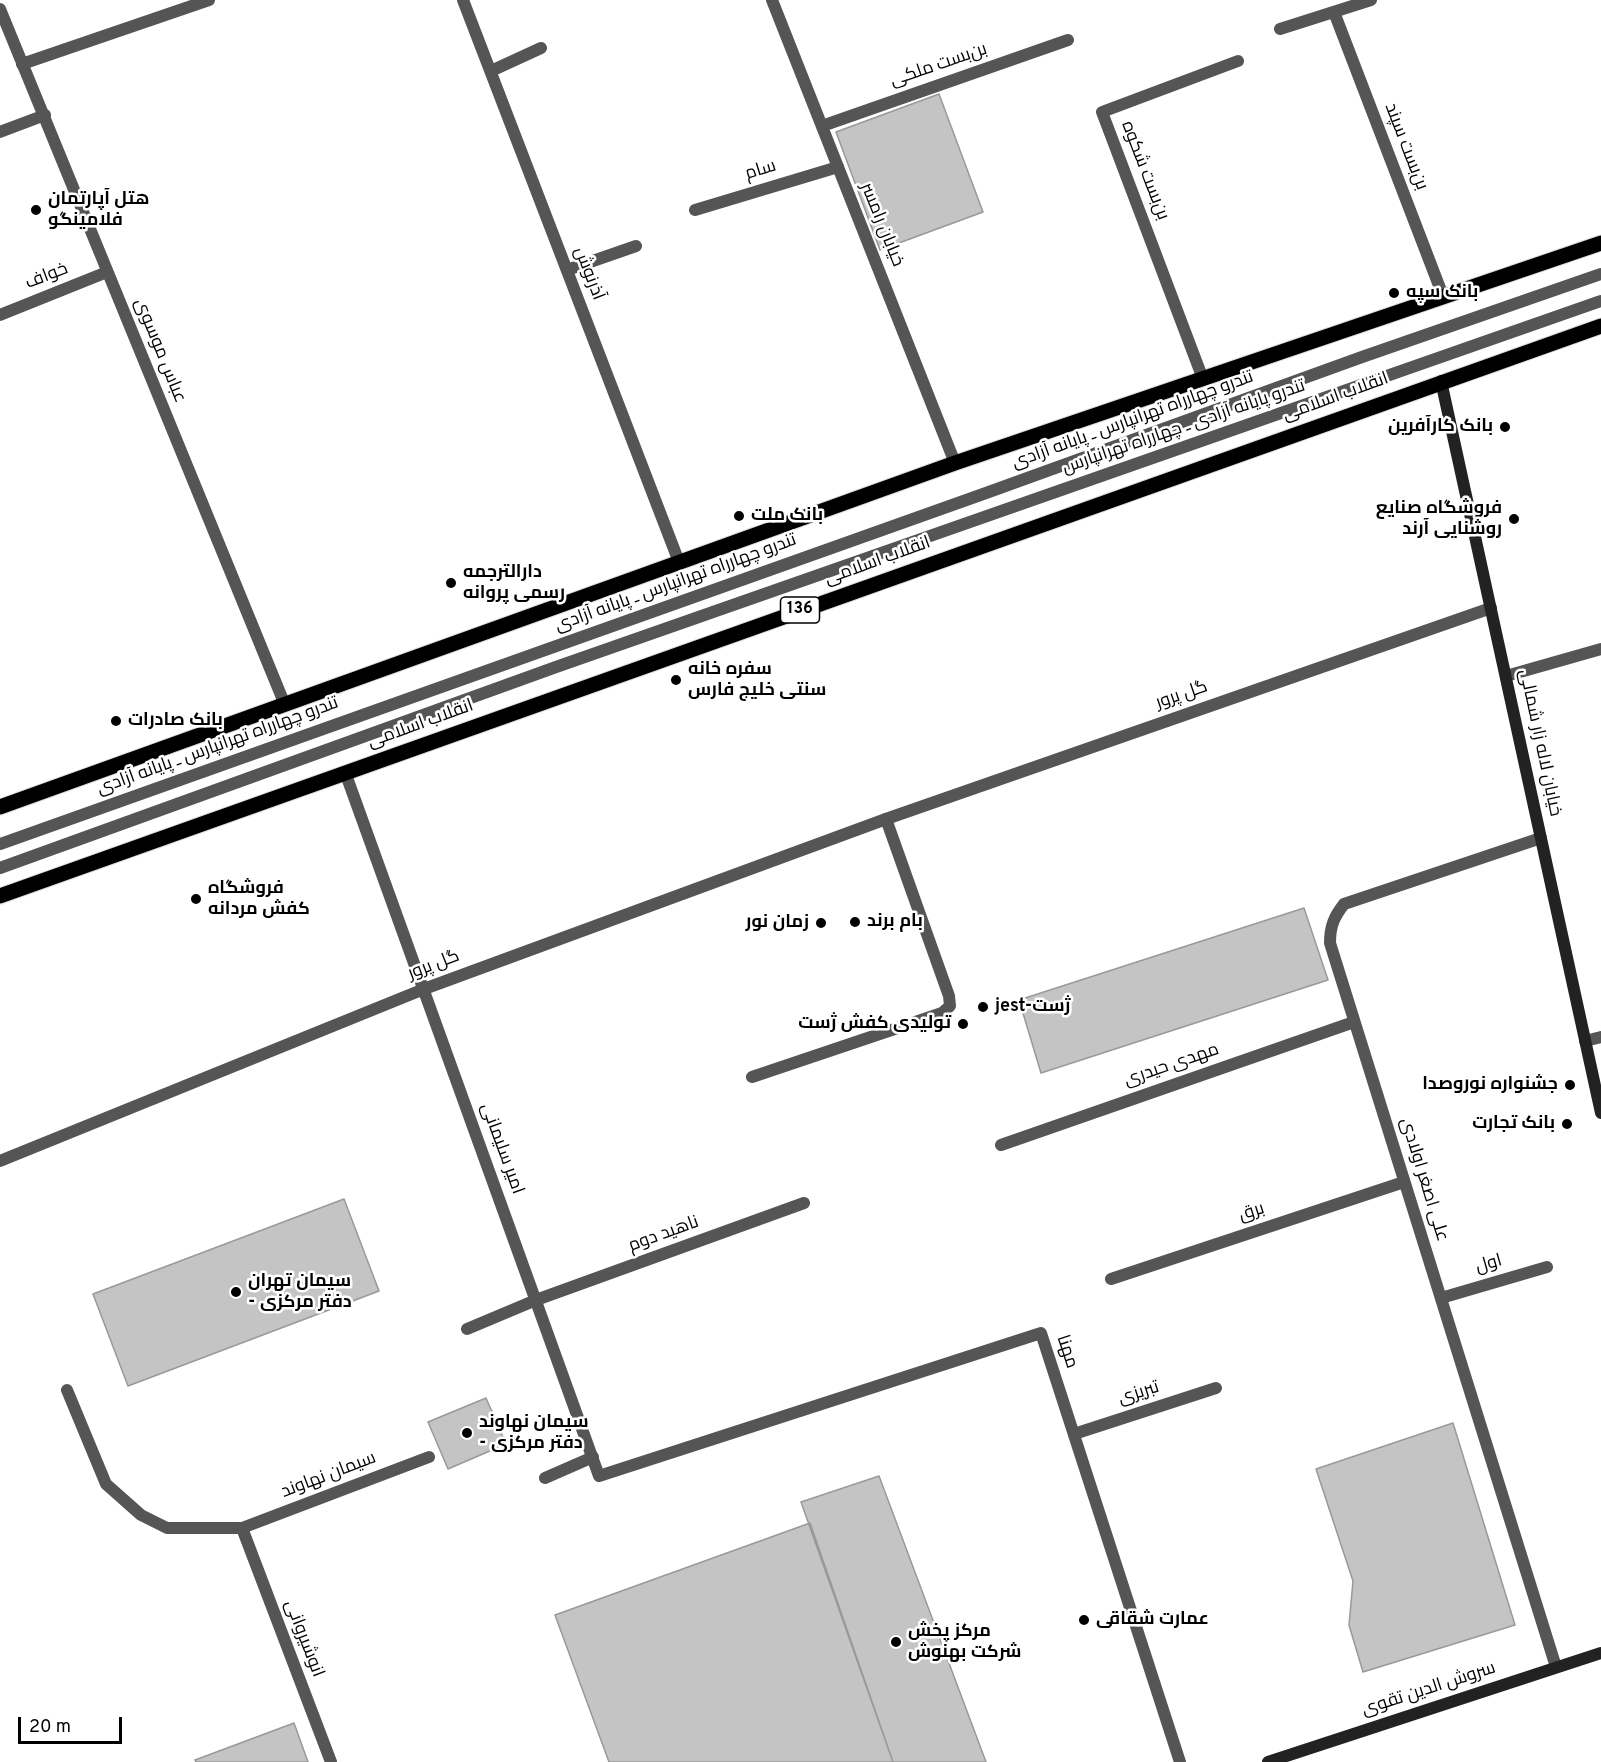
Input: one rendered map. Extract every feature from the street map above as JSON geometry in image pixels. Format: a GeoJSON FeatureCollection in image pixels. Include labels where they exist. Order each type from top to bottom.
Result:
{"type":"FeatureCollection","features":[{"type":"Feature","properties":{"kind":"main road"},"geometry":{"type":"LineString","coordinates":[[0,807],[956,463],[1601,243]]}},
{"type":"Feature","properties":{"kind":"main road","name":"انقلاب اسلامی"},"geometry":{"type":"LineString","coordinates":[[0,896],[1441,381],[1601,326]]}},
{"type":"Feature","properties":{"kind":"main road","name":"خیابان لاله زار شمالی"},"geometry":{"type":"LineString","coordinates":[[1441,381],[1601,1113]]}},
{"type":"Feature","properties":{"kind":"main road","name":"سروش الدین تقوی"},"geometry":{"type":"LineString","coordinates":[[1268,1762],[1601,1653]]}},
{"type":"Feature","properties":{"kind":"street"},"geometry":{"type":"LineString","coordinates":[[22,64],[208,0]]}},
{"type":"Feature","properties":{"kind":"street","name":"آذرنوش"},"geometry":{"type":"LineString","coordinates":[[463,0],[679,562]]}},
{"type":"Feature","properties":{"kind":"street","name":"خیابان رامسر"},"geometry":{"type":"LineString","coordinates":[[772,0],[956,463]]}},
{"type":"Feature","properties":{"kind":"street"},"geometry":{"type":"LineString","coordinates":[[1280,29],[1371,0]]}},
{"type":"Feature","properties":{"kind":"street","name":"عباس موسوی"},"geometry":{"type":"LineString","coordinates":[[0,9],[285,705]]}},
{"type":"Feature","properties":{"kind":"street","name":"بن‌بست سپند"},"geometry":{"type":"LineString","coordinates":[[1334,12],[1443,296]]}},
{"type":"Feature","properties":{"kind":"street","name":"بن‌بست ملکی"},"geometry":{"type":"LineString","coordinates":[[822,126],[1068,40]]}},
{"type":"Feature","properties":{"kind":"street"},"geometry":{"type":"LineString","coordinates":[[491,71],[541,48]]}},
{"type":"Feature","properties":{"kind":"street","name":"بن‌بست شکوه"},"geometry":{"type":"LineString","coordinates":[[1203,378],[1102,112],[1238,61]]}},
{"type":"Feature","properties":{"kind":"street"},"geometry":{"type":"LineString","coordinates":[[0,132],[45,115]]}},
{"type":"Feature","properties":{"kind":"street","name":"سام"},"geometry":{"type":"LineString","coordinates":[[694,210],[838,166]]}},
{"type":"Feature","properties":{"kind":"street"},"geometry":{"type":"LineString","coordinates":[[567,270],[636,246]]}},
{"type":"Feature","properties":{"kind":"street","name":"خواف"},"geometry":{"type":"LineString","coordinates":[[0,315],[107,272]]}},
{"type":"Feature","properties":{"kind":"street","name":"تندرو چهارراه تهرانپارس ـ پایانه آزادی"},"geometry":{"type":"LineString","coordinates":[[0,844],[987,493],[1362,357],[1601,274]]}},
{"type":"Feature","properties":{"kind":"street","name":"تندرو پایانه آزادی ـ چهارراه تهرانپارس"},"geometry":{"type":"LineString","coordinates":[[0,868],[556,667],[1601,302]]}},
{"type":"Feature","properties":{"kind":"street","name":"گل پرور"},"geometry":{"type":"LineString","coordinates":[[0,1161],[424,989],[886,819],[1491,608]]}},
{"type":"Feature","properties":{"kind":"street"},"geometry":{"type":"LineString","coordinates":[[1506,676],[1601,649]]}},
{"type":"Feature","properties":{"kind":"street","name":"امیر سلیمانی"},"geometry":{"type":"LineString","coordinates":[[345,772],[599,1476],[661,1455]]}},
{"type":"Feature","properties":{"kind":"street"},"geometry":{"type":"LineString","coordinates":[[752,1077],[942,1013],[950,1006],[949,996],[886,819]]}},
{"type":"Feature","properties":{"kind":"street","name":"علی اصغر اولادی"},"geometry":{"type":"LineString","coordinates":[[1541,838],[1344,904],[1335,916],[1330,929],[1330,943],[1556,1667]]}},
{"type":"Feature","properties":{"kind":"street","name":"مهدی حیدری"},"geometry":{"type":"LineString","coordinates":[[1001,1145],[1354,1022]]}},
{"type":"Feature","properties":{"kind":"street"},"geometry":{"type":"LineString","coordinates":[[1585,1041],[1601,1037]]}},
{"type":"Feature","properties":{"kind":"street","name":"برق"},"geometry":{"type":"LineString","coordinates":[[1112,1279],[1404,1182]]}},
{"type":"Feature","properties":{"kind":"street","name":"ناهید دوم"},"geometry":{"type":"LineString","coordinates":[[467,1329],[536,1300],[804,1203]]}},
{"type":"Feature","properties":{"kind":"street","name":"اول"},"geometry":{"type":"LineString","coordinates":[[1441,1298],[1547,1267]]}},
{"type":"Feature","properties":{"kind":"street","name":"مهنا"},"geometry":{"type":"LineString","coordinates":[[661,1455],[1041,1333],[1180,1762]]}},
{"type":"Feature","properties":{"kind":"street","name":"تبریزی"},"geometry":{"type":"LineString","coordinates":[[1074,1434],[1216,1388]]}},
{"type":"Feature","properties":{"kind":"street"},"geometry":{"type":"LineString","coordinates":[[67,1390],[106,1484],[141,1515],[167,1528],[242,1528]]}},
{"type":"Feature","properties":{"kind":"street","name":"سیمان نهاوند"},"geometry":{"type":"LineString","coordinates":[[242,1528],[429,1457]]}},
{"type":"Feature","properties":{"kind":"street"},"geometry":{"type":"LineString","coordinates":[[545,1478],[592,1457]]}},
{"type":"Feature","properties":{"kind":"street","name":"انوشیروانی"},"geometry":{"type":"LineString","coordinates":[[242,1528],[331,1762]]}},
{"type":"Feature","properties":{"kind":"building"},"geometry":{"type":"Polygon","coordinates":[[[939,94],[983,212],[880,250],[836,132],[939,94]]]}},
{"type":"Feature","properties":{"kind":"building"},"geometry":{"type":"Polygon","coordinates":[[[1304,908],[1328,980],[1041,1073],[1019,1000],[1304,908]]]}},
{"type":"Feature","properties":{"kind":"building","name":"سیمان تهران - دفتر مرکزی"},"geometry":{"type":"Polygon","coordinates":[[[344,1199],[379,1291],[128,1386],[93,1294],[344,1199]]]}},
{"type":"Feature","properties":{"kind":"building","name":"سیمان نهاوند - دفتر مرکزی"},"geometry":{"type":"Polygon","coordinates":[[[486,1398],[506,1444],[448,1469],[428,1422],[486,1398]]]}},
{"type":"Feature","properties":{"kind":"building"},"geometry":{"type":"Polygon","coordinates":[[[1453,1423],[1515,1625],[1363,1672],[1349,1625],[1353,1581],[1316,1469],[1453,1423]]]}},
{"type":"Feature","properties":{"kind":"building","name":"مرکز پخش شرکت بهنوش"},"geometry":{"type":"Polygon","coordinates":[[[879,1476],[986,1762],[893,1762],[801,1502],[879,1476]]]}},
{"type":"Feature","properties":{"kind":"building"},"geometry":{"type":"Polygon","coordinates":[[[810,1523],[893,1762],[609,1762],[555,1615],[810,1523]]]}},
{"type":"Feature","properties":{"kind":"building"},"geometry":{"type":"Polygon","coordinates":[[[294,1723],[308,1762],[196,1762],[195,1760],[294,1723]]]}},
{"type":"Feature","properties":{"kind":"place","name":"هتل آپارتمان فلامینگو"},"geometry":{"type":"Point","coordinates":[36,210]}},
{"type":"Feature","properties":{"kind":"place","name":"بانک سپه"},"geometry":{"type":"Point","coordinates":[1394,293]}},
{"type":"Feature","properties":{"kind":"place","name":"بانک کارآفرین"},"geometry":{"type":"Point","coordinates":[1505,427]}},
{"type":"Feature","properties":{"kind":"place","name":"بانک ملت"},"geometry":{"type":"Point","coordinates":[739,516]}},
{"type":"Feature","properties":{"kind":"place","name":"فروشگاه صنایع روشنایی آرند"},"geometry":{"type":"Point","coordinates":[1514,519]}},
{"type":"Feature","properties":{"kind":"place","name":"دارالترجمه رسمی پروانه"},"geometry":{"type":"Point","coordinates":[451,583]}},
{"type":"Feature","properties":{"kind":"place","name":"سفره خانه سنتی خلیج فارس"},"geometry":{"type":"Point","coordinates":[676,680]}},
{"type":"Feature","properties":{"kind":"place","name":"بانک صادرات"},"geometry":{"type":"Point","coordinates":[116,721]}},
{"type":"Feature","properties":{"kind":"place","name":"فروشگاه کفش مردانه"},"geometry":{"type":"Point","coordinates":[196,899]}},
{"type":"Feature","properties":{"kind":"place","name":"بام برند"},"geometry":{"type":"Point","coordinates":[855,922]}},
{"type":"Feature","properties":{"kind":"place","name":"زمان نور"},"geometry":{"type":"Point","coordinates":[821,923]}},
{"type":"Feature","properties":{"kind":"place","name":"jest-ژست"},"geometry":{"type":"Point","coordinates":[983,1007]}},
{"type":"Feature","properties":{"kind":"place","name":"تولیدی کفش ژست"},"geometry":{"type":"Point","coordinates":[963,1024]}},
{"type":"Feature","properties":{"kind":"place","name":"جشنواره نوروصدا"},"geometry":{"type":"Point","coordinates":[1570,1085]}},
{"type":"Feature","properties":{"kind":"place","name":"بانک تجارت"},"geometry":{"type":"Point","coordinates":[1567,1124]}},
{"type":"Feature","properties":{"kind":"place","name":"سیمان تهران - دفتر مرکزی"},"geometry":{"type":"Point","coordinates":[236,1292]}},
{"type":"Feature","properties":{"kind":"place","name":"سیمان نهاوند - دفتر مرکزی"},"geometry":{"type":"Point","coordinates":[467,1433]}},
{"type":"Feature","properties":{"kind":"place","name":"عمارت شقاقی"},"geometry":{"type":"Point","coordinates":[1084,1620]}},
{"type":"Feature","properties":{"kind":"place","name":"مرکز پخش شرکت بهنوش"},"geometry":{"type":"Point","coordinates":[896,1642]}}]}
